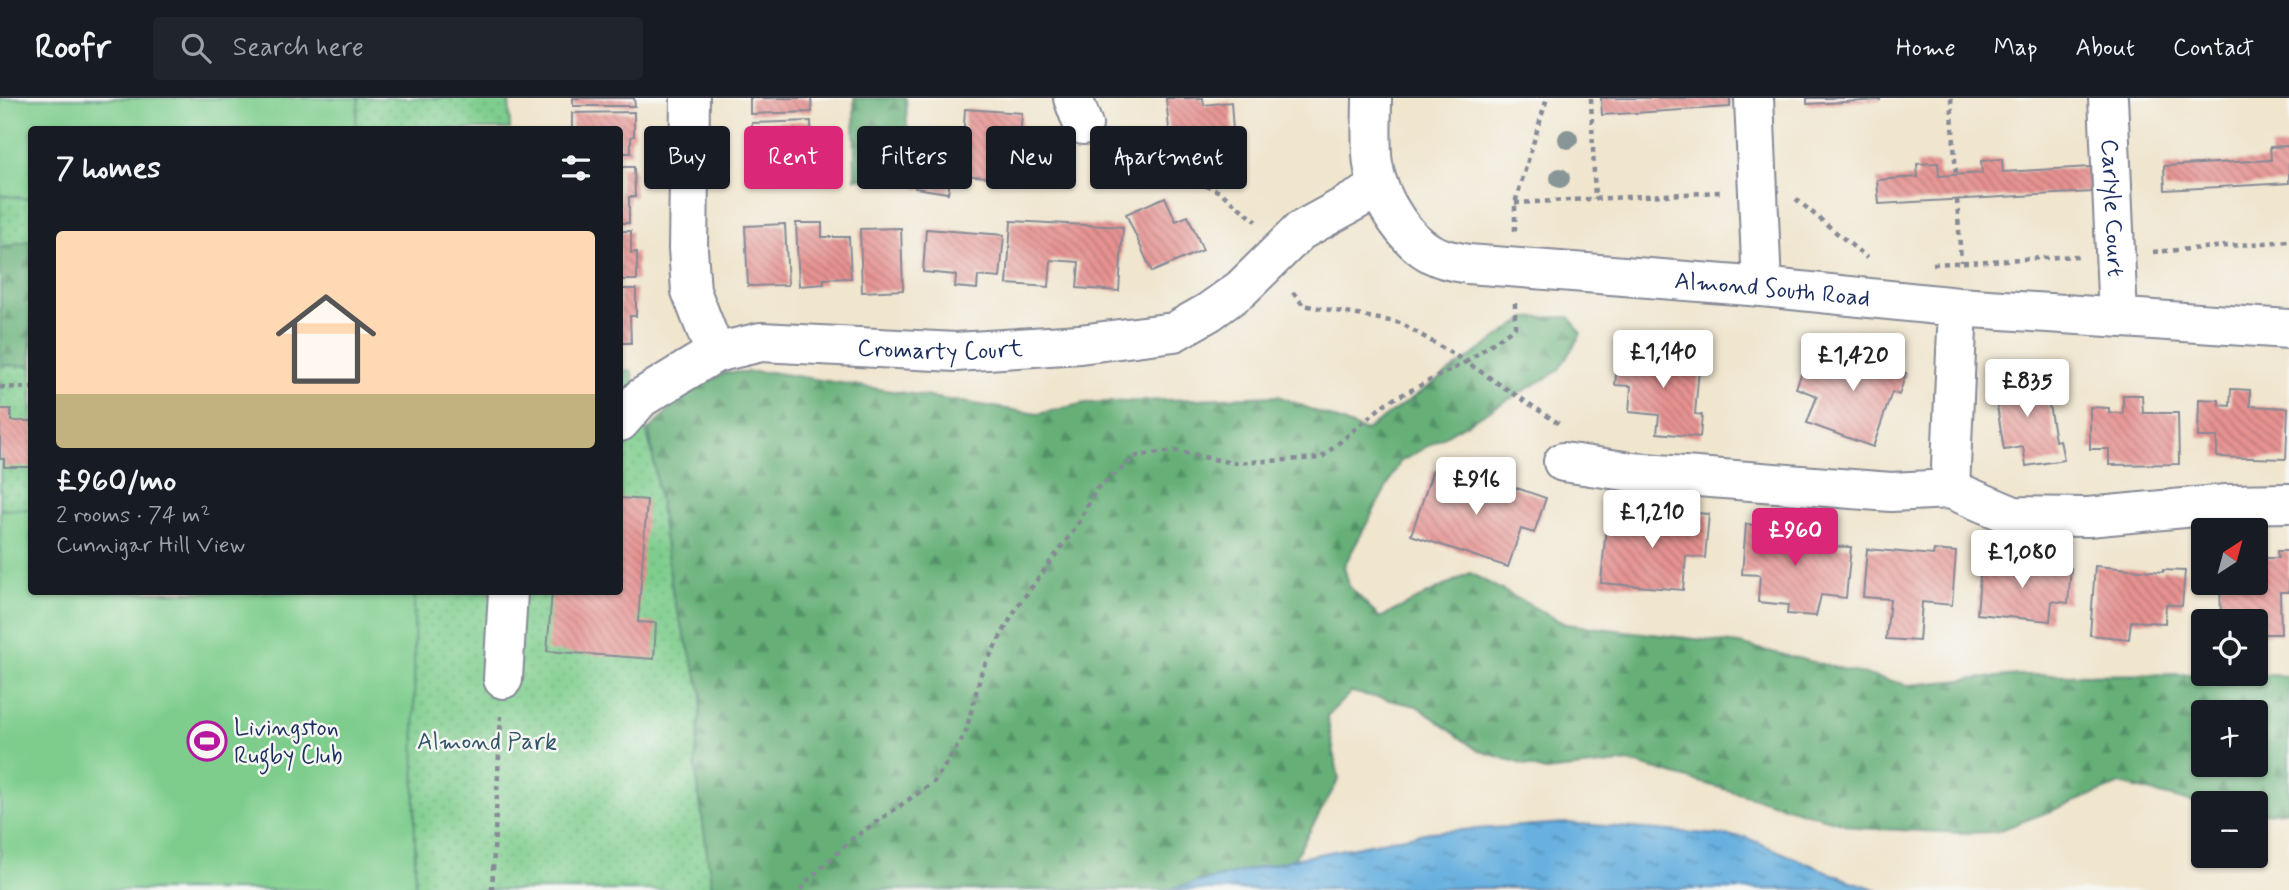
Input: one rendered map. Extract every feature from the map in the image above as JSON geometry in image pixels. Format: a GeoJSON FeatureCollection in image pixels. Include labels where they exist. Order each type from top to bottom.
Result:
{"type":"FeatureCollection","features":[{"type":"Feature","properties":{"kind":"street"},"geometry":{"type":"LineString","coordinates":[[690,98],[688,249],[691,290],[715,353]]}},
{"type":"Feature","properties":{"kind":"street","name":"Almond South Road"},"geometry":{"type":"LineString","coordinates":[[1372,98],[1373,162],[1378,188],[1392,214],[1412,239],[1439,257],[1468,264],[1762,287],[1958,307],[2289,328]]}},
{"type":"Feature","properties":{"kind":"street"},"geometry":{"type":"LineString","coordinates":[[1754,98],[1762,287]]}},
{"type":"Feature","properties":{"kind":"street","name":"Carlyle Court"},"geometry":{"type":"LineString","coordinates":[[2108,98],[2118,317]]}},
{"type":"Feature","properties":{"kind":"street","name":"Cromarty Court"},"geometry":{"type":"LineString","coordinates":[[623,419],[641,398],[715,353],[761,342],[956,352],[1080,344],[1174,332],[1241,289],[1300,231],[1378,188]]}},
{"type":"Feature","properties":{"kind":"street"},"geometry":{"type":"LineString","coordinates":[[1950,489],[1958,307]]}},
{"type":"Feature","properties":{"kind":"street"},"geometry":{"type":"LineString","coordinates":[[1564,445],[1632,472],[1891,492],[1950,489],[2014,516],[2088,517],[2227,504],[2289,503]]}},
{"type":"Feature","properties":{"kind":"street"},"geometry":{"type":"LineString","coordinates":[[503,678],[508,595]]}},
{"type":"Feature","properties":{"kind":"path"},"geometry":{"type":"LineString","coordinates":[[1515,244],[1515,203],[1547,98]]}},
{"type":"Feature","properties":{"kind":"path"},"geometry":{"type":"LineString","coordinates":[[1591,98],[1595,199]]}},
{"type":"Feature","properties":{"kind":"path"},"geometry":{"type":"LineString","coordinates":[[1951,98],[1956,175]]}},
{"type":"Feature","properties":{"kind":"path"},"geometry":{"type":"LineString","coordinates":[[1078,111],[1108,125],[1166,168],[1220,192],[1260,224],[1276,253],[1282,278],[1303,304],[1401,324],[1466,362],[1564,445]]}},
{"type":"Feature","properties":{"kind":"path"},"geometry":{"type":"LineString","coordinates":[[1515,203],[1757,189],[1786,190],[1877,266]]}},
{"type":"Feature","properties":{"kind":"path"},"geometry":{"type":"LineString","coordinates":[[1957,200],[1961,262]]}},
{"type":"Feature","properties":{"kind":"path"},"geometry":{"type":"LineString","coordinates":[[1925,264],[2114,255],[2289,241]]}},
{"type":"Feature","properties":{"kind":"path"},"geometry":{"type":"LineString","coordinates":[[801,890],[808,880],[852,839],[934,782],[965,735],[982,670],[1017,607],[1077,526],[1096,489],[1138,456],[1175,451],[1232,463],[1321,458],[1386,403],[1466,362],[1515,327],[1515,299]]}},
{"type":"Feature","properties":{"kind":"path"},"geometry":{"type":"LineString","coordinates":[[0,387],[28,388]]}},
{"type":"Feature","properties":{"kind":"path"},"geometry":{"type":"LineString","coordinates":[[492,890],[503,678]]}},
{"type":"Feature","properties":{"kind":"green space","name":"Almond Park"},"geometry":{"type":"Polygon","coordinates":[[[0,98],[509,98],[510,126],[28,126],[28,595],[623,595],[623,370],[631,371],[765,890],[0,890],[0,98]]]}},
{"type":"Feature","properties":{"kind":"green space"},"geometry":{"type":"Polygon","coordinates":[[[0,98],[359,98],[355,126],[28,126],[28,199],[0,195],[0,98]]]}},
{"type":"Feature","properties":{"kind":"green space"},"geometry":{"type":"Polygon","coordinates":[[[854,98],[906,98],[907,126],[857,126],[855,179],[854,98]]]}},
{"type":"Feature","properties":{"kind":"green space"},"geometry":{"type":"Polygon","coordinates":[[[28,241],[28,366],[0,365],[0,248],[28,241]]]}},
{"type":"Feature","properties":{"kind":"green space"},"geometry":{"type":"Polygon","coordinates":[[[1570,317],[1581,334],[1558,371],[1400,462],[1344,566],[1349,586],[1380,618],[1470,573],[1565,624],[1739,644],[1908,685],[2019,675],[2191,674],[2191,686],[2268,686],[2268,675],[2289,676],[2289,810],[2268,813],[2268,791],[2191,791],[2191,802],[2121,784],[1995,832],[1859,828],[1630,762],[1545,771],[1477,750],[1417,706],[1351,692],[1327,716],[1339,779],[1294,859],[1167,890],[712,890],[695,764],[702,693],[673,597],[649,430],[685,394],[727,372],[770,372],[1038,414],[1085,403],[1278,396],[1365,431],[1526,318],[1570,317]]]}},
{"type":"Feature","properties":{"kind":"green space","name":"Livingston Rugby Club"},"geometry":{"type":"Polygon","coordinates":[[[28,509],[28,595],[414,595],[415,890],[0,890],[0,510],[28,509]]]}},
{"type":"Feature","properties":{"kind":"water"},"geometry":{"type":"Polygon","coordinates":[[[1567,823],[1745,837],[1847,880],[1879,890],[1167,890],[1294,859],[1430,832],[1567,823]]]}},
{"type":"Feature","properties":{"kind":"building"},"geometry":{"type":"Polygon","coordinates":[[[573,98],[634,98],[635,106],[573,106],[573,98]]]}},
{"type":"Feature","properties":{"kind":"building"},"geometry":{"type":"Polygon","coordinates":[[[750,98],[811,98],[812,112],[750,114],[750,98]]]}},
{"type":"Feature","properties":{"kind":"building"},"geometry":{"type":"Polygon","coordinates":[[[1166,98],[1203,98],[1204,105],[1231,102],[1233,126],[1169,126],[1166,98]]]}},
{"type":"Feature","properties":{"kind":"building"},"geometry":{"type":"Polygon","coordinates":[[[1601,98],[1730,98],[1730,107],[1602,115],[1601,98]]]}},
{"type":"Feature","properties":{"kind":"building"},"geometry":{"type":"Polygon","coordinates":[[[1807,98],[1880,98],[1880,100],[1807,104],[1807,98]]]}},
{"type":"Feature","properties":{"kind":"building"},"geometry":{"type":"Polygon","coordinates":[[[965,109],[1022,113],[1021,126],[986,126],[986,177],[972,176],[972,126],[964,126],[965,109]]]}},
{"type":"Feature","properties":{"kind":"building"},"geometry":{"type":"Polygon","coordinates":[[[634,112],[631,153],[623,153],[623,126],[572,126],[572,113],[634,112]]]}},
{"type":"Feature","properties":{"kind":"building"},"geometry":{"type":"Polygon","coordinates":[[[811,121],[811,126],[752,126],[752,123],[811,121]]]}},
{"type":"Feature","properties":{"kind":"building"},"geometry":{"type":"Polygon","coordinates":[[[2289,146],[2289,183],[2165,190],[2164,166],[2271,160],[2270,147],[2289,146]]]}},
{"type":"Feature","properties":{"kind":"building"},"geometry":{"type":"Polygon","coordinates":[[[2002,159],[2003,172],[2091,167],[2092,192],[1879,204],[1877,180],[1918,177],[1917,164],[1938,163],[1939,176],[1982,173],[1981,161],[2002,159]]]}},
{"type":"Feature","properties":{"kind":"building"},"geometry":{"type":"Polygon","coordinates":[[[623,167],[634,167],[635,197],[629,197],[629,223],[623,223],[623,167]]]}},
{"type":"Feature","properties":{"kind":"building"},"geometry":{"type":"Polygon","coordinates":[[[922,189],[949,189],[948,193],[922,189]]]}},
{"type":"Feature","properties":{"kind":"building"},"geometry":{"type":"Polygon","coordinates":[[[1165,197],[1176,221],[1188,216],[1203,250],[1152,272],[1126,214],[1165,197]]]}},
{"type":"Feature","properties":{"kind":"building"},"geometry":{"type":"Polygon","coordinates":[[[1011,221],[1123,227],[1119,291],[1077,288],[1079,262],[1051,260],[1049,287],[1007,284],[1011,221]]]}},
{"type":"Feature","properties":{"kind":"building"},"geometry":{"type":"Polygon","coordinates":[[[796,223],[822,223],[822,237],[849,237],[851,278],[824,279],[824,284],[799,286],[796,223]]]}},
{"type":"Feature","properties":{"kind":"building"},"geometry":{"type":"Polygon","coordinates":[[[785,224],[788,285],[748,286],[745,226],[785,224]]]}},
{"type":"Feature","properties":{"kind":"building"},"geometry":{"type":"Polygon","coordinates":[[[901,228],[903,290],[862,292],[860,229],[901,228]]]}},
{"type":"Feature","properties":{"kind":"building"},"geometry":{"type":"Polygon","coordinates":[[[926,229],[1004,235],[1000,278],[978,276],[977,289],[955,287],[956,275],[923,272],[926,229]]]}},
{"type":"Feature","properties":{"kind":"building"},"geometry":{"type":"Polygon","coordinates":[[[623,231],[631,231],[631,253],[637,252],[637,280],[623,280],[623,231]]]}},
{"type":"Feature","properties":{"kind":"building"},"geometry":{"type":"Polygon","coordinates":[[[623,289],[636,289],[636,316],[630,316],[631,343],[623,343],[623,289]]]}},
{"type":"Feature","properties":{"kind":"building"},"geometry":{"type":"Polygon","coordinates":[[[1872,339],[1900,349],[1893,368],[1906,373],[1899,395],[1892,392],[1873,447],[1807,423],[1817,396],[1796,388],[1808,356],[1857,374],[1872,339]]]}},
{"type":"Feature","properties":{"kind":"building"},"geometry":{"type":"Polygon","coordinates":[[[1633,352],[1700,357],[1695,414],[1702,415],[1700,437],[1657,433],[1659,415],[1629,412],[1631,386],[1615,385],[1618,355],[1633,356],[1633,352]]]}},
{"type":"Feature","properties":{"kind":"building"},"geometry":{"type":"Polygon","coordinates":[[[2044,373],[2055,441],[2060,440],[2064,460],[2026,466],[2023,447],[2004,450],[1993,381],[2044,373]]]}},
{"type":"Feature","properties":{"kind":"building"},"geometry":{"type":"Polygon","coordinates":[[[2231,389],[2250,390],[2250,406],[2288,408],[2286,459],[2217,457],[2217,437],[2198,437],[2199,399],[2219,400],[2219,405],[2230,406],[2231,389]]]}},
{"type":"Feature","properties":{"kind":"building"},"geometry":{"type":"Polygon","coordinates":[[[2123,395],[2142,395],[2143,413],[2178,413],[2179,464],[2109,465],[2109,449],[2090,449],[2090,407],[2109,408],[2109,413],[2123,413],[2123,395]]]}},
{"type":"Feature","properties":{"kind":"building"},"geometry":{"type":"Polygon","coordinates":[[[0,409],[11,409],[11,421],[28,421],[28,467],[4,467],[4,459],[0,459],[0,409]]]}},
{"type":"Feature","properties":{"kind":"building"},"geometry":{"type":"Polygon","coordinates":[[[1433,470],[1506,494],[1508,485],[1546,498],[1534,533],[1521,529],[1508,567],[1411,535],[1433,470]]]}},
{"type":"Feature","properties":{"kind":"building"},"geometry":{"type":"Polygon","coordinates":[[[623,498],[647,500],[638,622],[656,623],[654,659],[547,651],[552,595],[623,595],[623,498]]]}},
{"type":"Feature","properties":{"kind":"building"},"geometry":{"type":"Polygon","coordinates":[[[1682,512],[1709,514],[1705,558],[1686,556],[1683,590],[1601,583],[1607,515],[1681,521],[1682,512]]]}},
{"type":"Feature","properties":{"kind":"building"},"geometry":{"type":"Polygon","coordinates":[[[1746,524],[1770,527],[1769,530],[1826,535],[1825,546],[1851,547],[1846,598],[1821,595],[1816,616],[1787,614],[1788,605],[1758,602],[1760,575],[1742,574],[1746,524]]]}},
{"type":"Feature","properties":{"kind":"building"},"geometry":{"type":"Polygon","coordinates":[[[1867,549],[1933,555],[1934,550],[1956,552],[1952,605],[1922,602],[1919,641],[1886,639],[1890,599],[1863,597],[1867,549]]]}},
{"type":"Feature","properties":{"kind":"building"},"geometry":{"type":"Polygon","coordinates":[[[2277,551],[2289,551],[2289,592],[2280,592],[2281,634],[2268,634],[2268,609],[2221,609],[2220,595],[2268,595],[2268,558],[2278,558],[2277,551]]]}},
{"type":"Feature","properties":{"kind":"building"},"geometry":{"type":"Polygon","coordinates":[[[1981,563],[2071,568],[2068,603],[2052,601],[2050,621],[1977,614],[1981,563]]]}},
{"type":"Feature","properties":{"kind":"building"},"geometry":{"type":"Polygon","coordinates":[[[2095,566],[2163,572],[2185,571],[2182,606],[2166,604],[2165,623],[2131,621],[2129,639],[2090,635],[2095,566]]]}},
{"type":"Feature","properties":{"kind":"place","name":"Livingston Rugby Club"},"geometry":{"type":"Point","coordinates":[207,741]}}]}
